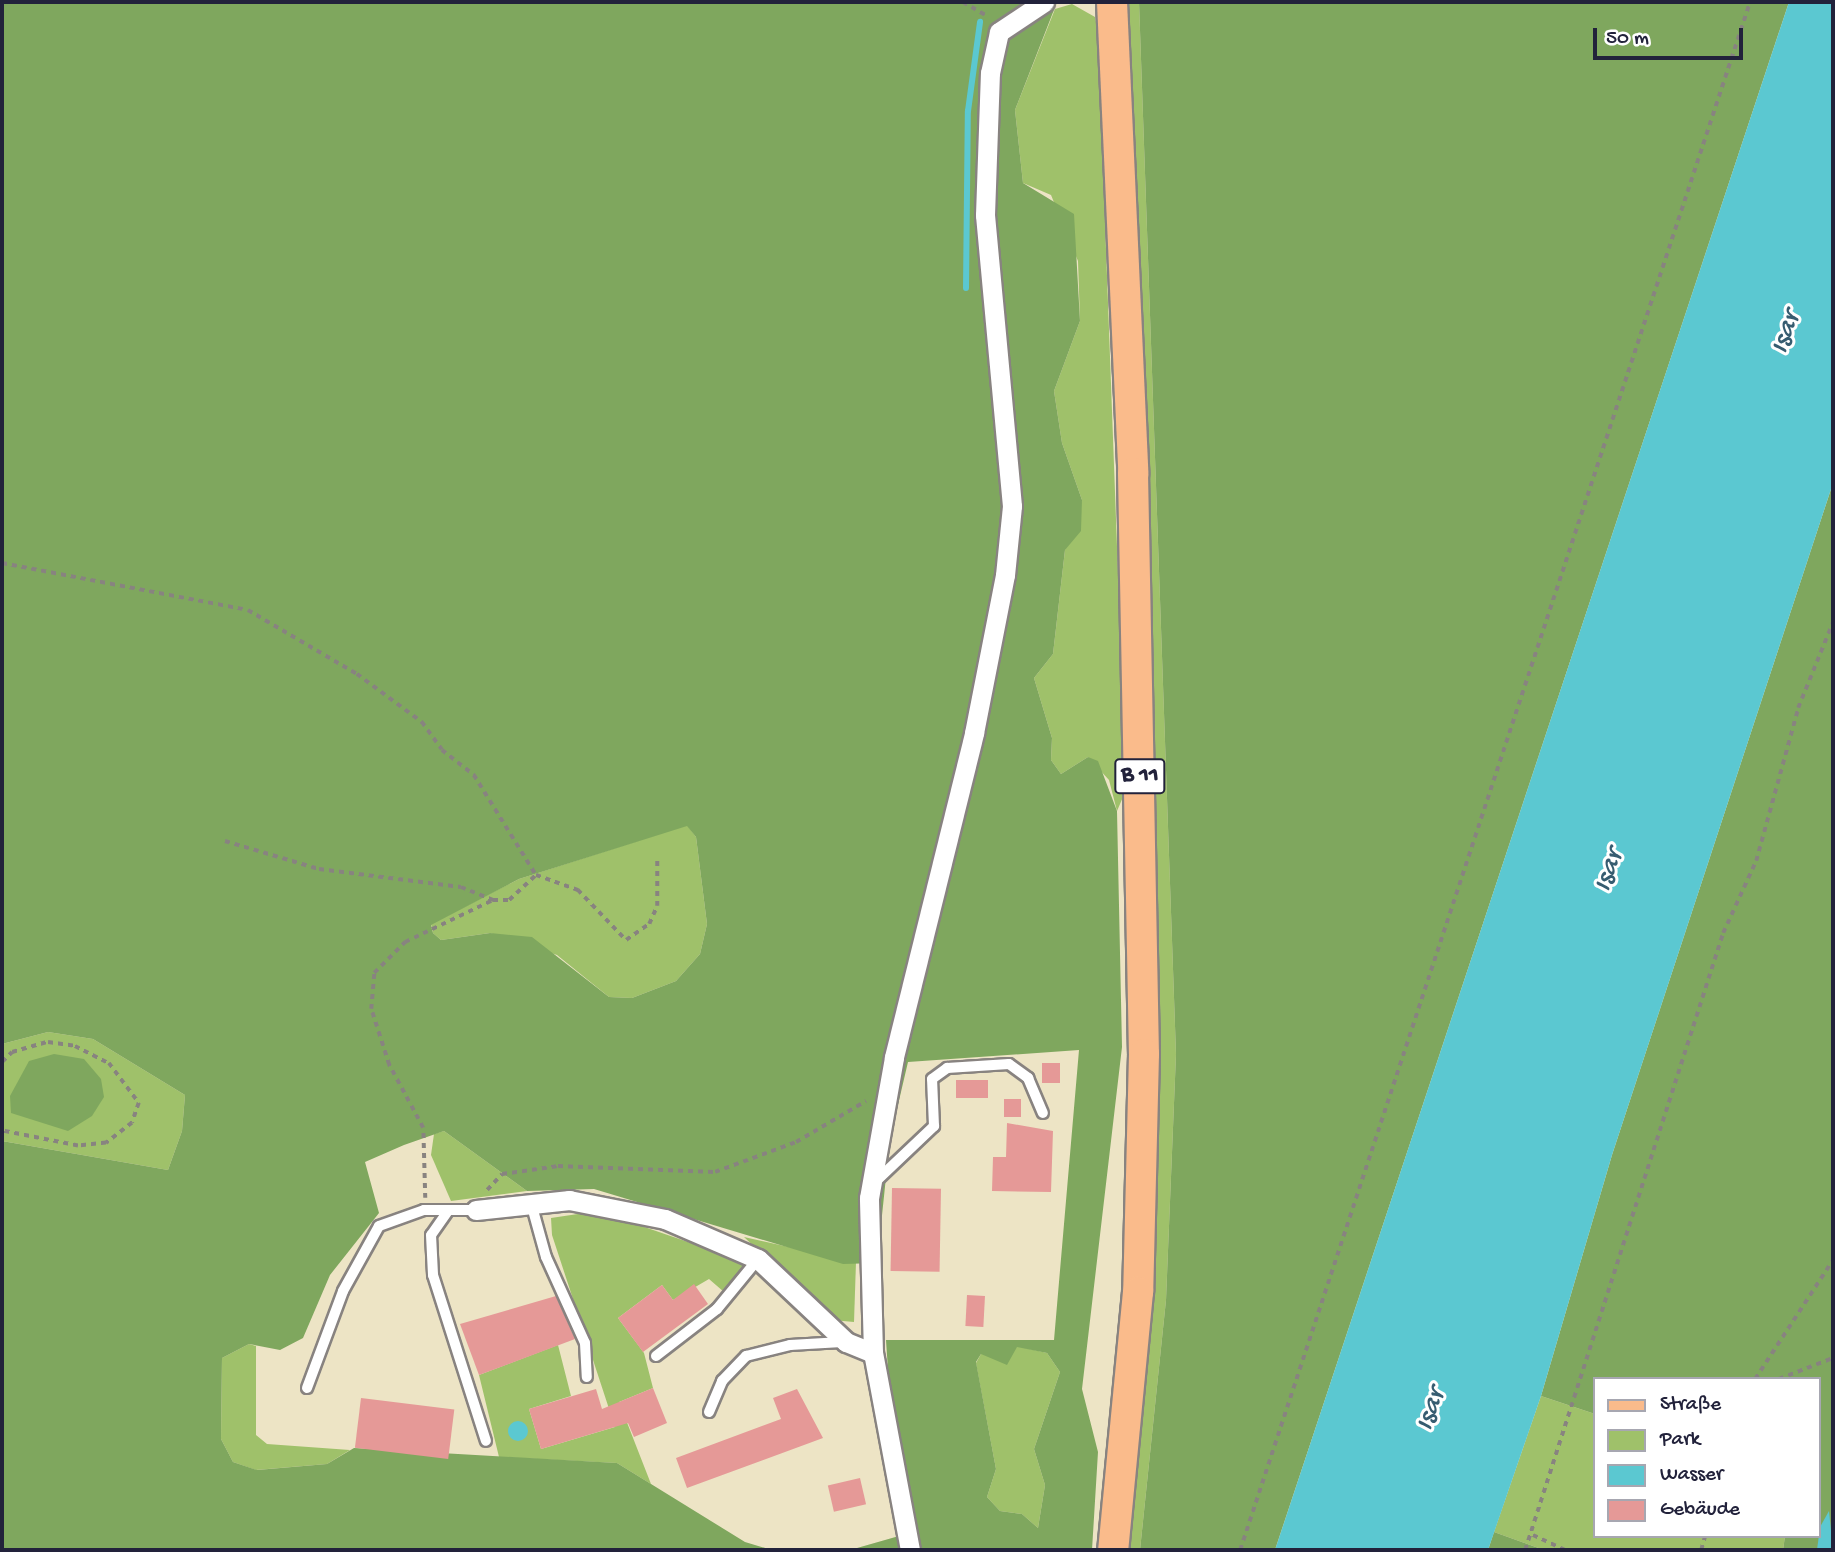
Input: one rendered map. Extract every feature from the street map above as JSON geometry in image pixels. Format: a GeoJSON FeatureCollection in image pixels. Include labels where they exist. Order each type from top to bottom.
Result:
{"type":"FeatureCollection","features":[{"type":"Feature","properties":{"kind":"main road","name":"B 11"},"geometry":{"type":"LineString","coordinates":[[1112,2],[1133,473],[1144,1041],[1138,1292],[1113,1550]]}},
{"type":"Feature","properties":{"kind":"street"},"geometry":{"type":"LineString","coordinates":[[910,1550],[873,1353],[871,1185],[886,1100],[974,733],[1006,561],[1012,506],[985,215],[990,73],[999,32],[1044,2]]}},
{"type":"Feature","properties":{"kind":"street"},"geometry":{"type":"LineString","coordinates":[[481,1210],[531,1202],[633,1210],[758,1259],[846,1342],[873,1353]]}},
{"type":"Feature","properties":{"kind":"lane"},"geometry":{"type":"LineString","coordinates":[[871,1185],[934,1126],[932,1079],[947,1068],[1009,1064],[1028,1078],[1043,1113]]}},
{"type":"Feature","properties":{"kind":"lane"},"geometry":{"type":"LineString","coordinates":[[531,1202],[546,1257],[584,1343],[587,1377]]}},
{"type":"Feature","properties":{"kind":"lane"},"geometry":{"type":"LineString","coordinates":[[307,1388],[357,1259],[379,1226],[424,1210],[481,1210]]}},
{"type":"Feature","properties":{"kind":"lane"},"geometry":{"type":"LineString","coordinates":[[448,1211],[431,1235],[433,1275],[486,1441]]}},
{"type":"Feature","properties":{"kind":"lane"},"geometry":{"type":"LineString","coordinates":[[656,1356],[718,1309],[758,1259]]}},
{"type":"Feature","properties":{"kind":"lane"},"geometry":{"type":"LineString","coordinates":[[709,1412],[722,1381],[747,1356],[813,1341],[846,1342]]}},
{"type":"Feature","properties":{"kind":"path"},"geometry":{"type":"LineString","coordinates":[[963,2],[999,32]]}},
{"type":"Feature","properties":{"kind":"path"},"geometry":{"type":"LineString","coordinates":[[1240,1550],[1750,2]]}},
{"type":"Feature","properties":{"kind":"path"},"geometry":{"type":"LineString","coordinates":[[2,563],[248,610],[357,674],[422,722],[442,750],[474,775],[536,875],[578,890],[617,934],[637,936],[657,906],[657,859]]}},
{"type":"Feature","properties":{"kind":"path"},"geometry":{"type":"LineString","coordinates":[[1525,1550],[1533,1535],[1593,1323],[1723,933],[1756,861],[1798,708],[1833,622]]}},
{"type":"Feature","properties":{"kind":"path"},"geometry":{"type":"LineString","coordinates":[[225,841],[319,869],[461,887],[493,901]]}},
{"type":"Feature","properties":{"kind":"path"},"geometry":{"type":"LineString","coordinates":[[424,1210],[423,1128],[389,1065],[372,1009],[374,973],[405,942],[493,901],[528,889],[536,875]]}},
{"type":"Feature","properties":{"kind":"path"},"geometry":{"type":"LineString","coordinates":[[2,1062],[12,1052],[48,1042],[75,1046],[110,1063],[139,1103],[132,1124],[106,1143],[78,1146],[2,1131]]}},
{"type":"Feature","properties":{"kind":"path"},"geometry":{"type":"LineString","coordinates":[[481,1210],[486,1190],[502,1174],[590,1164],[715,1172],[796,1142],[863,1102],[886,1100]]}},
{"type":"Feature","properties":{"kind":"path"},"geometry":{"type":"LineString","coordinates":[[1756,1377],[1833,1260]]}},
{"type":"Feature","properties":{"kind":"path"},"geometry":{"type":"LineString","coordinates":[[1784,1377],[1833,1358]]}},
{"type":"Feature","properties":{"kind":"path"},"geometry":{"type":"LineString","coordinates":[[1533,1535],[1565,1550]]}},
{"type":"Feature","properties":{"kind":"green space"},"geometry":{"type":"Polygon","coordinates":[[[2,2],[1057,2],[1015,110],[1023,183],[1074,214],[1080,321],[1054,391],[1062,443],[1082,500],[1081,531],[1065,550],[1053,654],[1034,678],[1052,738],[1051,760],[1061,774],[1088,757],[1098,761],[1117,811],[1122,1047],[1082,1389],[1098,1452],[1092,1550],[850,1550],[899,1536],[886,1340],[1054,1340],[1079,1050],[908,1062],[890,1139],[877,1263],[843,1264],[594,1189],[527,1191],[444,1131],[404,1145],[365,1162],[379,1213],[330,1275],[303,1338],[280,1350],[249,1344],[222,1358],[221,1439],[233,1462],[257,1470],[327,1464],[354,1448],[617,1463],[745,1542],[772,1550],[2,1550],[2,1141],[168,1170],[182,1131],[185,1095],[93,1039],[48,1032],[2,1044],[2,2]],[[687,826],[519,879],[431,925],[433,933],[441,940],[490,933],[532,937],[609,997],[632,998],[676,981],[700,954],[707,924],[696,837],[687,826]],[[1017,1347],[1007,1365],[981,1354],[976,1362],[996,1469],[987,1497],[1000,1511],[1022,1514],[1038,1528],[1045,1485],[1034,1449],[1060,1372],[1047,1353],[1017,1347]]]}},
{"type":"Feature","properties":{"kind":"green space"},"geometry":{"type":"Polygon","coordinates":[[[1125,2],[1139,2],[1176,1054],[1166,1300],[1140,1550],[1126,1550],[1147,1369],[1159,1053],[1149,595],[1125,2]]]}},
{"type":"Feature","properties":{"kind":"green space"},"geometry":{"type":"Polygon","coordinates":[[[1139,2],[1789,2],[1275,1550],[1140,1550],[1166,1300],[1176,1054],[1139,2]]]}},
{"type":"Feature","properties":{"kind":"green space"},"geometry":{"type":"Polygon","coordinates":[[[1072,4],[1095,17],[1098,32],[1126,790],[1117,811],[1109,780],[1088,757],[1061,774],[1051,760],[1052,738],[1034,678],[1053,654],[1065,550],[1082,500],[1062,443],[1054,391],[1080,321],[1078,261],[1051,195],[1023,183],[1015,110],[1055,9],[1072,4]]]}},
{"type":"Feature","properties":{"kind":"green space"},"geometry":{"type":"Polygon","coordinates":[[[1833,483],[1833,1550],[1783,1550],[1785,1538],[1821,1538],[1821,1377],[1594,1377],[1594,1414],[1541,1396],[1612,1155],[1833,483]]]}},
{"type":"Feature","properties":{"kind":"green space"},"geometry":{"type":"Polygon","coordinates":[[[687,825],[696,837],[707,924],[700,954],[676,981],[632,998],[609,997],[557,955],[490,933],[441,940],[433,933],[431,924],[519,879],[687,825]]]}},
{"type":"Feature","properties":{"kind":"green space"},"geometry":{"type":"Polygon","coordinates":[[[48,1032],[93,1039],[185,1095],[182,1131],[168,1170],[2,1141],[2,1044],[48,1032]]]}},
{"type":"Feature","properties":{"kind":"green space"},"geometry":{"type":"Polygon","coordinates":[[[54,1054],[84,1059],[101,1079],[104,1097],[92,1116],[68,1131],[11,1113],[10,1096],[29,1061],[54,1054]]]}},
{"type":"Feature","properties":{"kind":"green space"},"geometry":{"type":"Polygon","coordinates":[[[444,1131],[527,1191],[451,1201],[431,1155],[434,1134],[444,1131]]]}},
{"type":"Feature","properties":{"kind":"green space"},"geometry":{"type":"Polygon","coordinates":[[[598,1211],[746,1262],[724,1292],[709,1279],[673,1300],[662,1285],[618,1318],[644,1353],[653,1388],[619,1402],[651,1484],[617,1463],[499,1457],[479,1375],[558,1345],[571,1396],[529,1409],[541,1449],[615,1427],[552,1235],[551,1218],[598,1211]]]}},
{"type":"Feature","properties":{"kind":"green space"},"geometry":{"type":"Polygon","coordinates":[[[744,1237],[856,1262],[854,1322],[832,1320],[744,1237]]]}},
{"type":"Feature","properties":{"kind":"green space"},"geometry":{"type":"Polygon","coordinates":[[[249,1344],[256,1346],[256,1435],[267,1444],[350,1450],[327,1464],[256,1470],[233,1462],[221,1439],[222,1358],[249,1344]]]}},
{"type":"Feature","properties":{"kind":"green space"},"geometry":{"type":"Polygon","coordinates":[[[1017,1346],[1047,1353],[1060,1372],[1034,1449],[1045,1485],[1038,1528],[1022,1514],[1000,1511],[987,1497],[996,1469],[976,1363],[981,1354],[1017,1346]]]}},
{"type":"Feature","properties":{"kind":"green space"},"geometry":{"type":"Polygon","coordinates":[[[1541,1396],[1594,1414],[1594,1538],[1785,1538],[1783,1550],[1544,1550],[1494,1532],[1541,1396]]]}},
{"type":"Feature","properties":{"kind":"green space"},"geometry":{"type":"Polygon","coordinates":[[[1494,1532],[1544,1550],[1488,1550],[1494,1532]]]}},
{"type":"Feature","properties":{"kind":"water","name":"Isar"},"geometry":{"type":"Polygon","coordinates":[[[1789,2],[1833,2],[1833,483],[1612,1155],[1541,1396],[1488,1550],[1275,1550],[1789,2]]]}},
{"type":"Feature","properties":{"kind":"water"},"geometry":{"type":"Polygon","coordinates":[[[518,1421],[525,1424],[528,1431],[525,1438],[518,1441],[511,1438],[508,1431],[511,1424],[518,1421]]]}},
{"type":"Feature","properties":{"kind":"water"},"geometry":{"type":"Polygon","coordinates":[[[1829,1511],[1833,1550],[1817,1550],[1821,1525],[1829,1511]]]}},
{"type":"Feature","properties":{"kind":"building"},"geometry":{"type":"Polygon","coordinates":[[[1042,1063],[1060,1063],[1060,1083],[1042,1083],[1042,1063]]]}},
{"type":"Feature","properties":{"kind":"building"},"geometry":{"type":"Polygon","coordinates":[[[956,1080],[988,1080],[988,1098],[956,1098],[956,1080]]]}},
{"type":"Feature","properties":{"kind":"building"},"geometry":{"type":"Polygon","coordinates":[[[1004,1099],[1021,1099],[1021,1117],[1004,1117],[1004,1099]]]}},
{"type":"Feature","properties":{"kind":"building"},"geometry":{"type":"Polygon","coordinates":[[[1007,1123],[1053,1131],[1051,1192],[992,1191],[993,1157],[1006,1157],[1007,1123]]]}},
{"type":"Feature","properties":{"kind":"building"},"geometry":{"type":"Polygon","coordinates":[[[892,1188],[941,1189],[940,1272],[891,1271],[892,1188]]]}},
{"type":"Feature","properties":{"kind":"building"},"geometry":{"type":"Polygon","coordinates":[[[694,1284],[708,1304],[643,1352],[618,1318],[662,1285],[673,1300],[694,1284]]]}},
{"type":"Feature","properties":{"kind":"building"},"geometry":{"type":"Polygon","coordinates":[[[967,1295],[985,1296],[983,1327],[965,1326],[967,1295]]]}},
{"type":"Feature","properties":{"kind":"building"},"geometry":{"type":"Polygon","coordinates":[[[556,1296],[575,1339],[479,1375],[460,1324],[556,1296]]]}},
{"type":"Feature","properties":{"kind":"building"},"geometry":{"type":"Polygon","coordinates":[[[653,1388],[667,1423],[634,1437],[628,1423],[541,1449],[529,1409],[596,1389],[602,1409],[653,1388]]]}},
{"type":"Feature","properties":{"kind":"building"},"geometry":{"type":"Polygon","coordinates":[[[797,1389],[823,1438],[687,1488],[676,1458],[781,1419],[773,1398],[797,1389]]]}},
{"type":"Feature","properties":{"kind":"building"},"geometry":{"type":"Polygon","coordinates":[[[361,1398],[454,1409],[448,1459],[355,1448],[361,1398]]]}},
{"type":"Feature","properties":{"kind":"building"},"geometry":{"type":"Polygon","coordinates":[[[860,1478],[866,1504],[834,1512],[828,1485],[860,1478]]]}},
{"type":"Feature","properties":{"kind":"waterway"},"geometry":{"type":"LineString","coordinates":[[966,288],[968,111],[980,22]]}}]}
